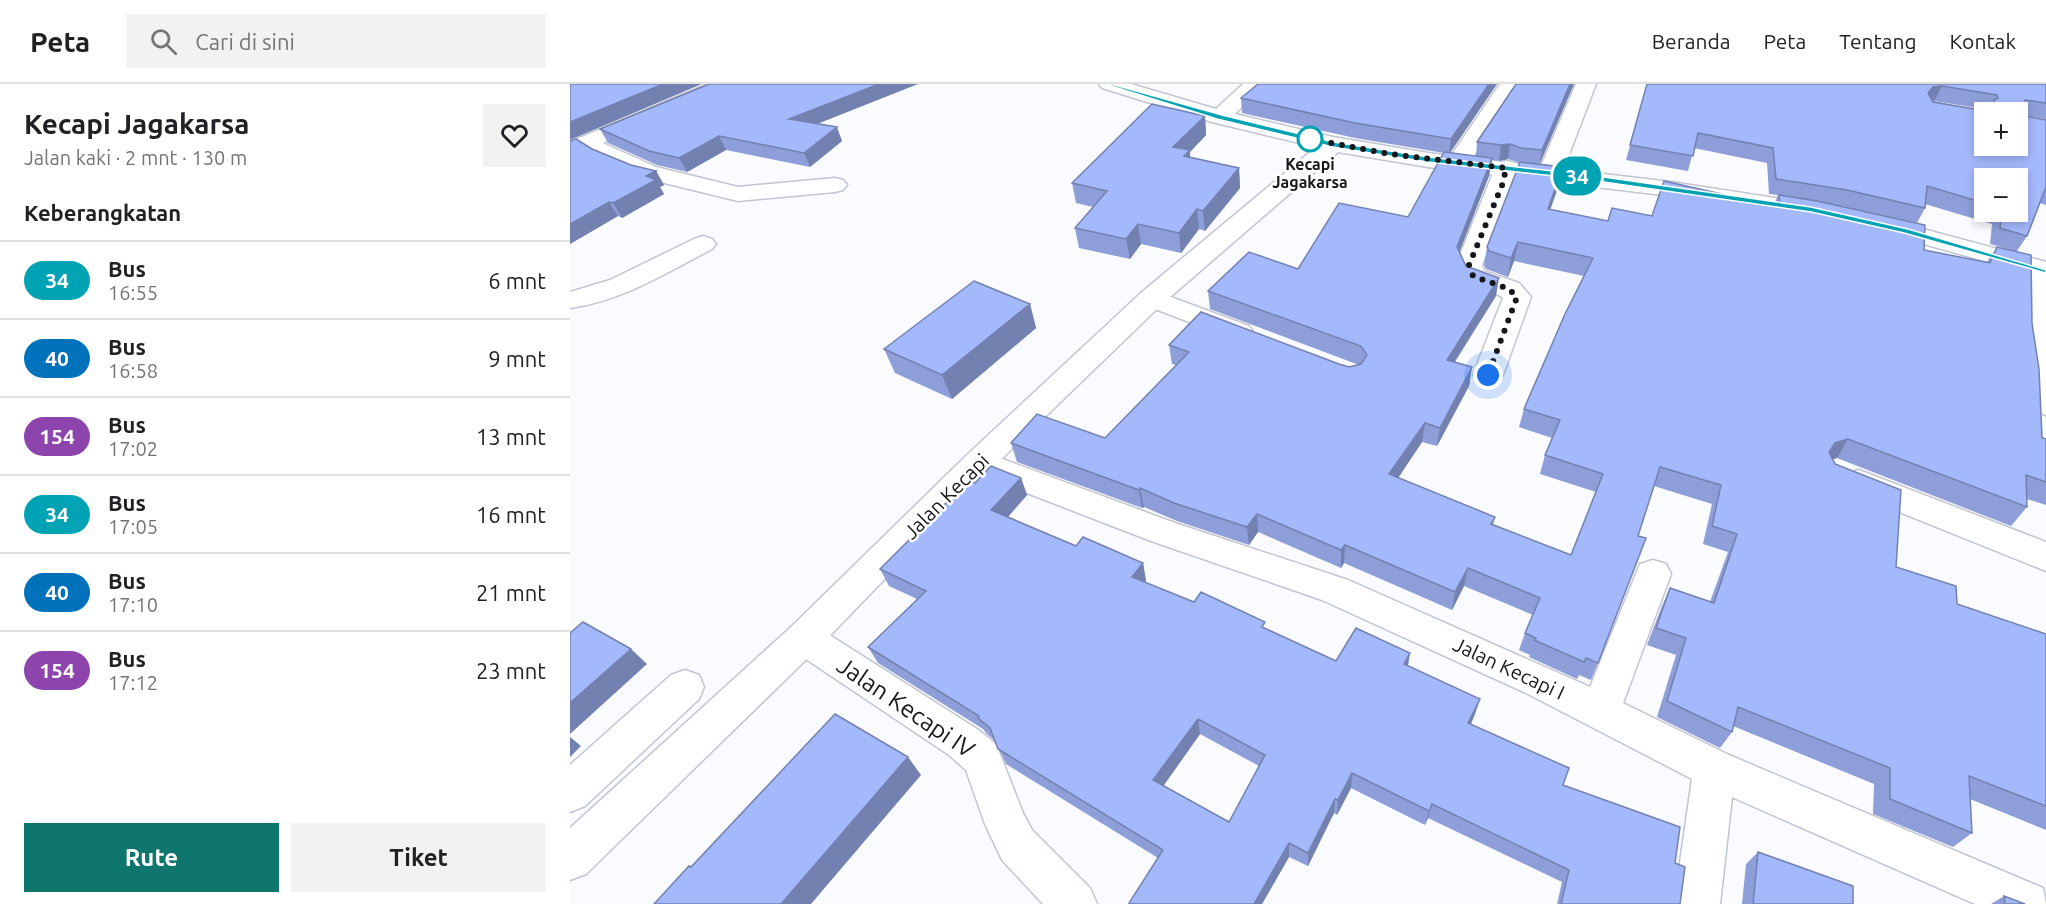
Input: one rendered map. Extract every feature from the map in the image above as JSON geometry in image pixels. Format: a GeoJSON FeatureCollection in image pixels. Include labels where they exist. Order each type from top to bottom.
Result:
{"type":"FeatureCollection","features":[{"type":"Feature","properties":{"kind":"street"},"geometry":{"type":"LineString","coordinates":[[578,147],[726,84]]}},
{"type":"Feature","properties":{"kind":"street"},"geometry":{"type":"LineString","coordinates":[[1109,84],[1220,117],[1333,144],[1458,163],[1738,198],[1854,218],[2040,269],[2038,353],[2046,404]]}},
{"type":"Feature","properties":{"kind":"street"},"geometry":{"type":"LineString","coordinates":[[1220,117],[1255,84]]}},
{"type":"Feature","properties":{"kind":"street"},"geometry":{"type":"LineString","coordinates":[[1458,163],[1510,84]]}},
{"type":"Feature","properties":{"kind":"street"},"geometry":{"type":"LineString","coordinates":[[1550,173],[1586,84]]}},
{"type":"Feature","properties":{"kind":"street","name":"Jalan Kecapi"},"geometry":{"type":"LineString","coordinates":[[570,858],[804,638],[979,462],[1152,298],[1333,144]]}},
{"type":"Feature","properties":{"kind":"street"},"geometry":{"type":"LineString","coordinates":[[578,147],[603,150],[609,156],[648,172],[729,192],[753,194],[835,185]]}},
{"type":"Feature","properties":{"kind":"street"},"geometry":{"type":"LineString","coordinates":[[1488,375],[1517,297],[1509,289],[1473,276],[1469,265],[1503,183],[1506,168]]}},
{"type":"Feature","properties":{"kind":"street"},"geometry":{"type":"LineString","coordinates":[[570,300],[581,300],[632,280],[703,244]]}},
{"type":"Feature","properties":{"kind":"street"},"geometry":{"type":"LineString","coordinates":[[1152,298],[1262,341]]}},
{"type":"Feature","properties":{"kind":"street","name":"Jalan Kecapi I"},"geometry":{"type":"LineString","coordinates":[[979,462],[1153,528],[1335,590],[1542,682],[1714,769],[2027,904]]}},
{"type":"Feature","properties":{"kind":"street"},"geometry":{"type":"LineString","coordinates":[[1836,472],[2046,557]]}},
{"type":"Feature","properties":{"kind":"street"},"geometry":{"type":"LineString","coordinates":[[1600,712],[1653,574]]}},
{"type":"Feature","properties":{"kind":"street","name":"Jalan Kecapi IV"},"geometry":{"type":"LineString","coordinates":[[804,638],[963,742],[982,758],[1006,824],[1017,844],[1074,904]]}},
{"type":"Feature","properties":{"kind":"street"},"geometry":{"type":"LineString","coordinates":[[570,792],[685,687]]}},
{"type":"Feature","properties":{"kind":"street"},"geometry":{"type":"LineString","coordinates":[[1696,904],[1714,769]]}},
{"type":"Feature","properties":{"kind":"building"},"geometry":{"type":"Polygon","coordinates":[[[570,84],[663,84],[570,122],[570,84]]]}},
{"type":"Feature","properties":{"kind":"building"},"geometry":{"type":"Polygon","coordinates":[[[709,84],[879,84],[789,119],[837,127],[804,153],[719,136],[679,158],[649,151],[600,129],[709,84]]]}},
{"type":"Feature","properties":{"kind":"building"},"geometry":{"type":"Polygon","coordinates":[[[1258,84],[1489,84],[1451,139],[1355,123],[1241,98],[1258,84]]]}},
{"type":"Feature","properties":{"kind":"building"},"geometry":{"type":"Polygon","coordinates":[[[1516,84],[1570,84],[1542,150],[1521,148],[1510,144],[1477,142],[1516,84]]]}},
{"type":"Feature","properties":{"kind":"building"},"geometry":{"type":"Polygon","coordinates":[[[1647,84],[2046,84],[2046,103],[2025,100],[2025,102],[1994,102],[1998,98],[1997,95],[1942,86],[1933,87],[1928,93],[1933,102],[1974,109],[1974,156],[2028,156],[2028,117],[2046,120],[2046,187],[2027,236],[2000,228],[2001,222],[2028,222],[2028,168],[1974,168],[1974,200],[1927,186],[1925,208],[1847,190],[1776,179],[1773,148],[1698,133],[1693,156],[1630,145],[1647,84]]]}},
{"type":"Feature","properties":{"kind":"building"},"geometry":{"type":"Polygon","coordinates":[[[1152,104],[1205,116],[1173,147],[1190,150],[1184,156],[1239,168],[1203,211],[1197,209],[1179,233],[1138,224],[1126,239],[1075,228],[1107,191],[1072,183],[1152,104]]]}},
{"type":"Feature","properties":{"kind":"building"},"geometry":{"type":"Polygon","coordinates":[[[576,139],[592,149],[631,165],[656,171],[646,176],[656,180],[613,203],[609,202],[570,224],[570,141],[576,139]]]}},
{"type":"Feature","properties":{"kind":"building"},"geometry":{"type":"Polygon","coordinates":[[[1444,152],[1492,158],[1457,247],[1466,266],[1499,278],[1447,360],[1472,367],[1440,428],[1425,423],[1389,474],[1495,517],[1491,524],[1571,555],[1603,474],[1545,455],[1560,420],[1524,409],[1565,314],[1593,258],[1518,242],[1511,258],[1489,251],[1487,247],[1520,162],[1563,167],[1548,209],[1608,221],[1612,208],[1652,216],[1664,181],[1765,204],[1780,206],[1779,195],[1925,225],[1924,250],[1990,263],[1997,247],[2031,255],[2032,323],[2039,369],[2042,438],[2046,439],[2046,482],[2026,475],[2027,507],[1848,439],[1835,443],[1829,452],[1835,464],[1901,490],[1896,567],[1956,586],[1957,604],[2046,634],[2046,806],[1969,776],[1972,833],[1890,799],[1890,768],[1738,707],[1732,732],[1667,701],[1686,638],[1656,628],[1670,588],[1714,603],[1737,534],[1712,526],[1721,485],[1660,467],[1638,536],[1646,538],[1598,663],[1586,658],[1584,662],[1534,640],[1536,638],[1525,633],[1540,598],[1468,568],[1455,592],[1345,545],[1341,550],[1257,514],[1247,527],[1174,503],[1140,488],[1139,490],[1011,443],[1037,414],[1105,438],[1189,352],[1169,345],[1201,312],[1339,364],[1349,367],[1361,364],[1367,355],[1361,346],[1208,291],[1249,252],[1298,269],[1339,203],[1408,217],[1444,152]]]}},
{"type":"Feature","properties":{"kind":"building"},"geometry":{"type":"Polygon","coordinates":[[[974,281],[1030,304],[942,375],[884,349],[974,281]]]}},
{"type":"Feature","properties":{"kind":"building"},"geometry":{"type":"Polygon","coordinates":[[[991,466],[1021,478],[991,510],[1076,546],[1083,537],[1143,563],[1132,577],[1194,602],[1201,592],[1265,622],[1262,627],[1336,661],[1356,628],[1410,653],[1404,664],[1480,699],[1468,723],[1569,768],[1563,785],[1680,827],[1675,863],[1685,867],[1680,904],[1561,904],[1569,870],[1432,804],[1429,811],[1352,773],[1338,800],[1335,799],[1308,853],[1289,843],[1254,904],[1129,903],[1163,850],[998,749],[990,728],[978,718],[979,716],[868,647],[926,591],[880,569],[969,480],[975,483],[991,466]],[[1198,719],[1153,780],[1229,822],[1265,755],[1198,719]]]}},
{"type":"Feature","properties":{"kind":"building"},"geometry":{"type":"Polygon","coordinates":[[[583,622],[631,649],[570,703],[570,633],[583,622]]]}},
{"type":"Feature","properties":{"kind":"building"},"geometry":{"type":"Polygon","coordinates":[[[835,714],[908,757],[781,904],[654,904],[689,866],[691,867],[835,714]]]}},
{"type":"Feature","properties":{"kind":"building"},"geometry":{"type":"Polygon","coordinates":[[[1758,852],[1853,886],[1853,904],[1753,904],[1758,852]]]}},
{"type":"Feature","properties":{"kind":"building"},"geometry":{"type":"Polygon","coordinates":[[[2004,896],[2025,904],[2005,904],[2004,896]]]}},
{"type":"Feature","properties":{"kind":"bus line","name":"34"},"geometry":{"type":"LineString","coordinates":[[1109,84],[1220,117],[1333,144],[1428,160],[1590,178],[1811,210],[1905,230],[2046,270]]}},
{"type":"Feature","properties":{"kind":"place","name":"Kecapi Jagakarsa"},"geometry":{"type":"Point","coordinates":[1310,139]}},
{"type":"Feature","properties":{"kind":"route"},"geometry":{"type":"LineString","coordinates":[[1310,139],[1428,160],[1506,168],[1503,183],[1469,265],[1473,276],[1509,289],[1517,297],[1488,375]]}}]}
